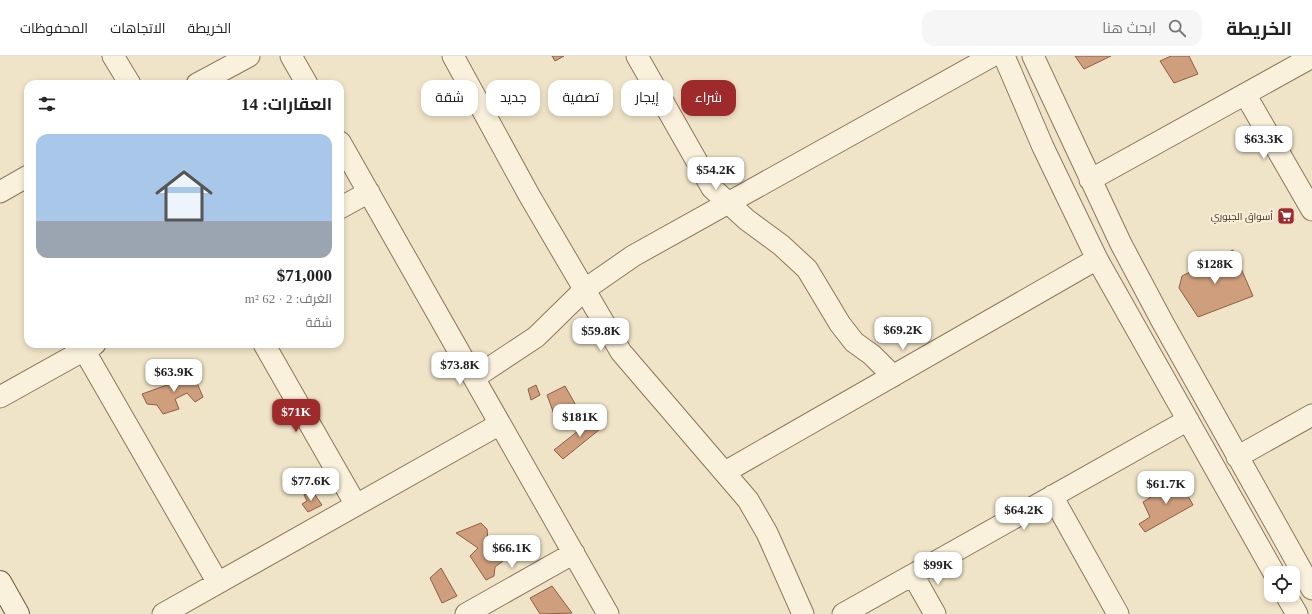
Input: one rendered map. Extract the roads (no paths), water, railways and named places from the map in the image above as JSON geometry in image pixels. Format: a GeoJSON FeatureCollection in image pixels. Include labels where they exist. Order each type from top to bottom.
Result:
{"type":"FeatureCollection","features":[{"type":"Feature","properties":{"kind":"street"},"geometry":{"type":"LineString","coordinates":[[113,56],[128,80]]}},
{"type":"Feature","properties":{"kind":"street"},"geometry":{"type":"LineString","coordinates":[[204,80],[248,56]]}},
{"type":"Feature","properties":{"kind":"street"},"geometry":{"type":"LineString","coordinates":[[291,56],[305,80]]}},
{"type":"Feature","properties":{"kind":"street"},"geometry":{"type":"LineString","coordinates":[[453,56],[529,195],[621,352],[748,500],[767,533],[803,614]]}},
{"type":"Feature","properties":{"kind":"street"},"geometry":{"type":"LineString","coordinates":[[474,378],[536,337],[584,290],[633,256],[992,56]]}},
{"type":"Feature","properties":{"kind":"street"},"geometry":{"type":"LineString","coordinates":[[1004,56],[1043,147],[1097,259],[1270,566]]}},
{"type":"Feature","properties":{"kind":"street"},"geometry":{"type":"LineString","coordinates":[[1033,56],[1090,180],[1145,290],[1237,457],[1312,588]]}},
{"type":"Feature","properties":{"kind":"street"},"geometry":{"type":"LineString","coordinates":[[640,57],[712,188],[747,220],[781,245],[807,269],[840,324],[854,342],[893,376]]}},
{"type":"Feature","properties":{"kind":"street"},"geometry":{"type":"LineString","coordinates":[[1090,180],[1312,57]]}},
{"type":"Feature","properties":{"kind":"street"},"geometry":{"type":"LineString","coordinates":[[1245,94],[1312,210]]}},
{"type":"Feature","properties":{"kind":"street"},"geometry":{"type":"LineString","coordinates":[[344,149],[608,614]]}},
{"type":"Feature","properties":{"kind":"street"},"geometry":{"type":"LineString","coordinates":[[2,186],[24,178]]}},
{"type":"Feature","properties":{"kind":"street"},"geometry":{"type":"LineString","coordinates":[[344,206],[369,192]]}},
{"type":"Feature","properties":{"kind":"street"},"geometry":{"type":"LineString","coordinates":[[725,472],[1097,259]]}},
{"type":"Feature","properties":{"kind":"street"},"geometry":{"type":"LineString","coordinates":[[0,397],[88,348]]}},
{"type":"Feature","properties":{"kind":"street"},"geometry":{"type":"LineString","coordinates":[[91,348],[218,583]]}},
{"type":"Feature","properties":{"kind":"street"},"geometry":{"type":"LineString","coordinates":[[266,348],[356,505]]}},
{"type":"Feature","properties":{"kind":"street"},"geometry":{"type":"LineString","coordinates":[[1237,457],[1312,414]]}},
{"type":"Feature","properties":{"kind":"street"},"geometry":{"type":"LineString","coordinates":[[843,614],[1188,420]]}},
{"type":"Feature","properties":{"kind":"street"},"geometry":{"type":"LineString","coordinates":[[163,614],[500,424]]}},
{"type":"Feature","properties":{"kind":"street"},"geometry":{"type":"LineString","coordinates":[[1052,496],[1118,614]]}},
{"type":"Feature","properties":{"kind":"street"},"geometry":{"type":"LineString","coordinates":[[466,614],[574,553]]}},
{"type":"Feature","properties":{"kind":"street"},"geometry":{"type":"LineString","coordinates":[[913,574],[935,614]]}},
{"type":"Feature","properties":{"kind":"street"},"geometry":{"type":"LineString","coordinates":[[0,582],[18,614]]}},
{"type":"Feature","properties":{"kind":"street"},"geometry":{"type":"LineString","coordinates":[[1290,602],[1297,614]]}},
{"type":"Feature","properties":{"kind":"place","name":"أسواق الجبوري"},"geometry":{"type":"Point","coordinates":[1286,216]}}]}
